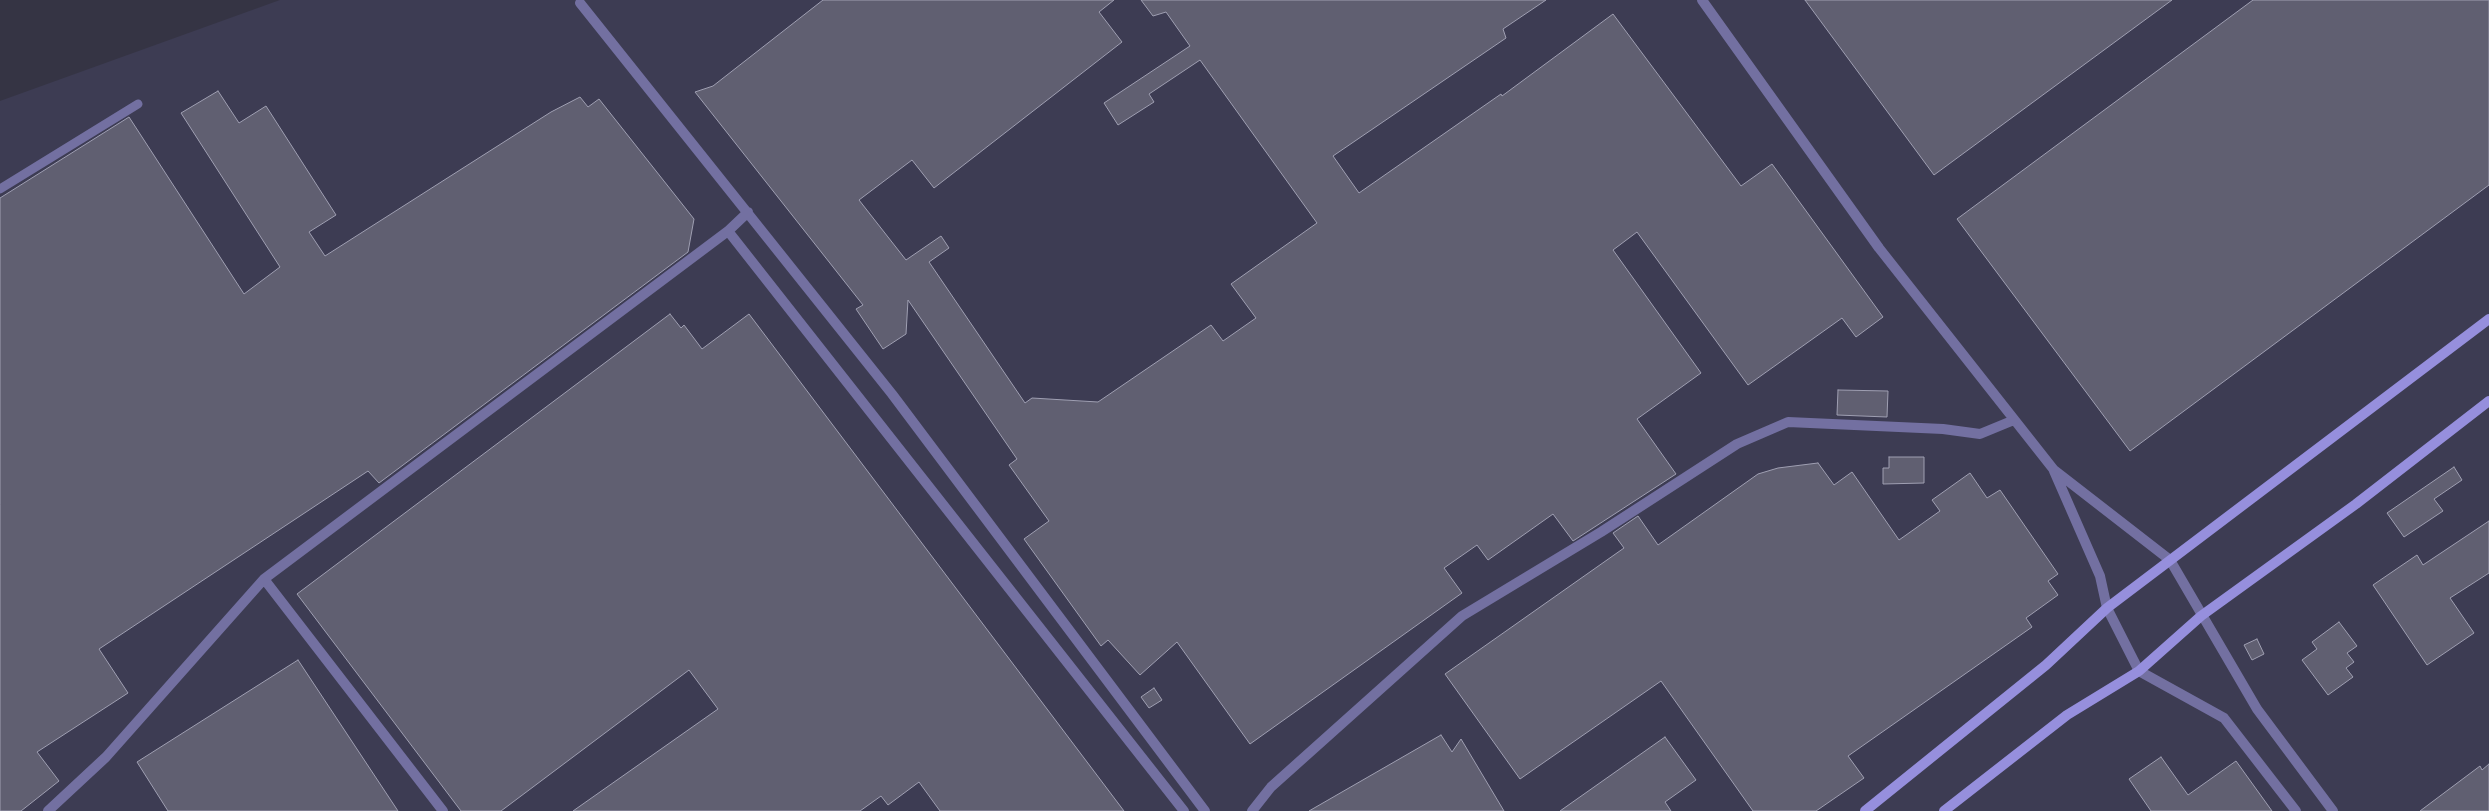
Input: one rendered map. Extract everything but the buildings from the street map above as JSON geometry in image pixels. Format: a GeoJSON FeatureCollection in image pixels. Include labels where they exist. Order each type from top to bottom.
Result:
{"type":"FeatureCollection","features":[{"type":"Feature","properties":{"kind":"street"},"geometry":{"type":"LineString","coordinates":[[1702,0],[1879,248],[2054,470],[2170,560],[2257,709],[2333,811]]}},
{"type":"Feature","properties":{"kind":"street"},"geometry":{"type":"LineString","coordinates":[[580,3],[892,394],[1205,811]]}},
{"type":"Feature","properties":{"kind":"street"},"geometry":{"type":"LineString","coordinates":[[48,811],[106,757],[264,579],[728,230],[748,212]]}},
{"type":"Feature","properties":{"kind":"street"},"geometry":{"type":"LineString","coordinates":[[728,230],[1184,811]]}},
{"type":"Feature","properties":{"kind":"street"},"geometry":{"type":"LineString","coordinates":[[1865,811],[2046,665],[2107,608],[2489,319]]}},
{"type":"Feature","properties":{"kind":"street"},"geometry":{"type":"LineString","coordinates":[[1944,811],[2067,715],[2139,671],[2201,616],[2356,504],[2489,402]]}},
{"type":"Feature","properties":{"kind":"street"},"geometry":{"type":"LineString","coordinates":[[1252,811],[1271,787],[1462,616],[1601,532],[1737,444],[1788,422],[1943,429],[1980,434],[2014,420]]}},
{"type":"Feature","properties":{"kind":"street"},"geometry":{"type":"LineString","coordinates":[[2054,470],[2100,576],[2107,608],[2139,671],[2224,718],[2296,811]]}},
{"type":"Feature","properties":{"kind":"street"},"geometry":{"type":"LineString","coordinates":[[264,579],[443,811]]}},
{"type":"Feature","properties":{"kind":"lane"},"geometry":{"type":"LineString","coordinates":[[0,189],[138,104]]}},
{"type":"Feature","properties":{"kind":"shaded area"},"geometry":{"type":"Polygon","coordinates":[[[280,0],[2489,0],[2489,811],[0,811],[0,101],[280,0]]]}}]}
